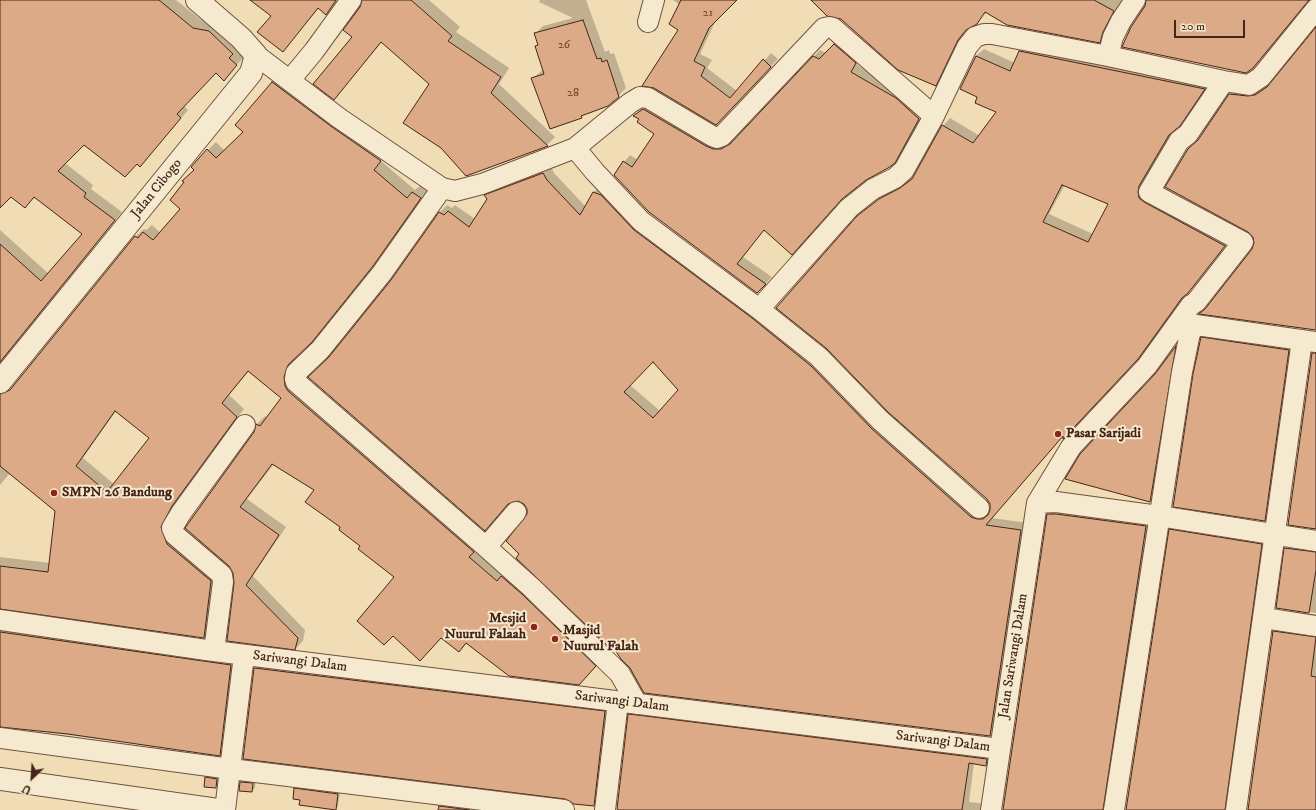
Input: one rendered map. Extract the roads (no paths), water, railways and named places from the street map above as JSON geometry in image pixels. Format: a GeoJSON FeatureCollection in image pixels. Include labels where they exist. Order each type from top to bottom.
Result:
{"type":"FeatureCollection","features":[{"type":"Feature","properties":{"kind":"street"},"geometry":{"type":"LineString","coordinates":[[197,0],[241,38],[256,55],[339,118],[442,188],[455,191],[482,184],[575,148],[630,102],[640,97],[648,98],[712,136],[717,138],[722,136],[824,28],[829,27],[833,28],[934,116]]}},
{"type":"Feature","properties":{"kind":"street"},"geometry":{"type":"LineString","coordinates":[[290,80],[314,51],[351,0]]}},
{"type":"Feature","properties":{"kind":"street"},"geometry":{"type":"LineString","coordinates":[[648,22],[654,0]]}},
{"type":"Feature","properties":{"kind":"street"},"geometry":{"type":"LineString","coordinates":[[1108,56],[1113,37],[1121,21],[1135,0]]}},
{"type":"Feature","properties":{"kind":"street"},"geometry":{"type":"LineString","coordinates":[[759,309],[848,208],[873,189],[895,178],[904,170],[934,116],[967,47],[975,37],[984,34],[1108,56],[1249,85],[1261,77],[1316,9]]}},
{"type":"Feature","properties":{"kind":"street","name":"Jalan Cibogo"},"geometry":{"type":"LineString","coordinates":[[0,382],[251,73],[256,55]]}},
{"type":"Feature","properties":{"kind":"street"},"geometry":{"type":"LineString","coordinates":[[1037,503],[1071,447],[1146,366],[1191,305],[1196,302],[1243,242],[1149,192],[1179,141],[1188,134],[1224,81]]}},
{"type":"Feature","properties":{"kind":"street"},"geometry":{"type":"LineString","coordinates":[[575,148],[594,172],[641,221],[759,309],[819,357],[880,420],[979,508]]}},
{"type":"Feature","properties":{"kind":"street"},"geometry":{"type":"LineString","coordinates":[[442,188],[382,273],[320,350],[296,373],[295,379],[296,382],[531,587],[620,674],[628,703],[605,810]]}},
{"type":"Feature","properties":{"kind":"street"},"geometry":{"type":"LineString","coordinates":[[1114,810],[1182,372],[1190,333],[1194,326],[1309,341],[1276,535],[1236,810]]}},
{"type":"Feature","properties":{"kind":"street"},"geometry":{"type":"LineString","coordinates":[[214,651],[223,582],[222,575],[175,535],[172,528],[181,513],[246,425]]}},
{"type":"Feature","properties":{"kind":"street"},"geometry":{"type":"LineString","coordinates":[[1037,503],[1056,502],[1159,516],[1316,541]]}},
{"type":"Feature","properties":{"kind":"street","name":"Jalan Sariwangi Dalam"},"geometry":{"type":"LineString","coordinates":[[991,810],[1037,503]]}},
{"type":"Feature","properties":{"kind":"street"},"geometry":{"type":"LineString","coordinates":[[486,547],[516,512]]}},
{"type":"Feature","properties":{"kind":"street"},"geometry":{"type":"LineString","coordinates":[[1264,618],[1316,626]]}},
{"type":"Feature","properties":{"kind":"street","name":"Sariwangi Dalam"},"geometry":{"type":"LineString","coordinates":[[0,620],[244,655],[1000,749]]}},
{"type":"Feature","properties":{"kind":"street"},"geometry":{"type":"LineString","coordinates":[[225,810],[244,655]]}},
{"type":"Feature","properties":{"kind":"street"},"geometry":{"type":"LineString","coordinates":[[0,738],[230,769],[564,810]]}},
{"type":"Feature","properties":{"kind":"street"},"geometry":{"type":"LineString","coordinates":[[0,780],[218,810]]}},
{"type":"Feature","properties":{"kind":"place","name":"Pasar Sarijadi"},"geometry":{"type":"Point","coordinates":[1058,434]}},
{"type":"Feature","properties":{"kind":"place","name":"SMPN 26 Bandung"},"geometry":{"type":"Point","coordinates":[54,493]}},
{"type":"Feature","properties":{"kind":"place","name":"Mesjid Nuurul Falaah"},"geometry":{"type":"Point","coordinates":[534,627]}},
{"type":"Feature","properties":{"kind":"place","name":"Masjid Nuurul Falah"},"geometry":{"type":"Point","coordinates":[555,639]}}]}
